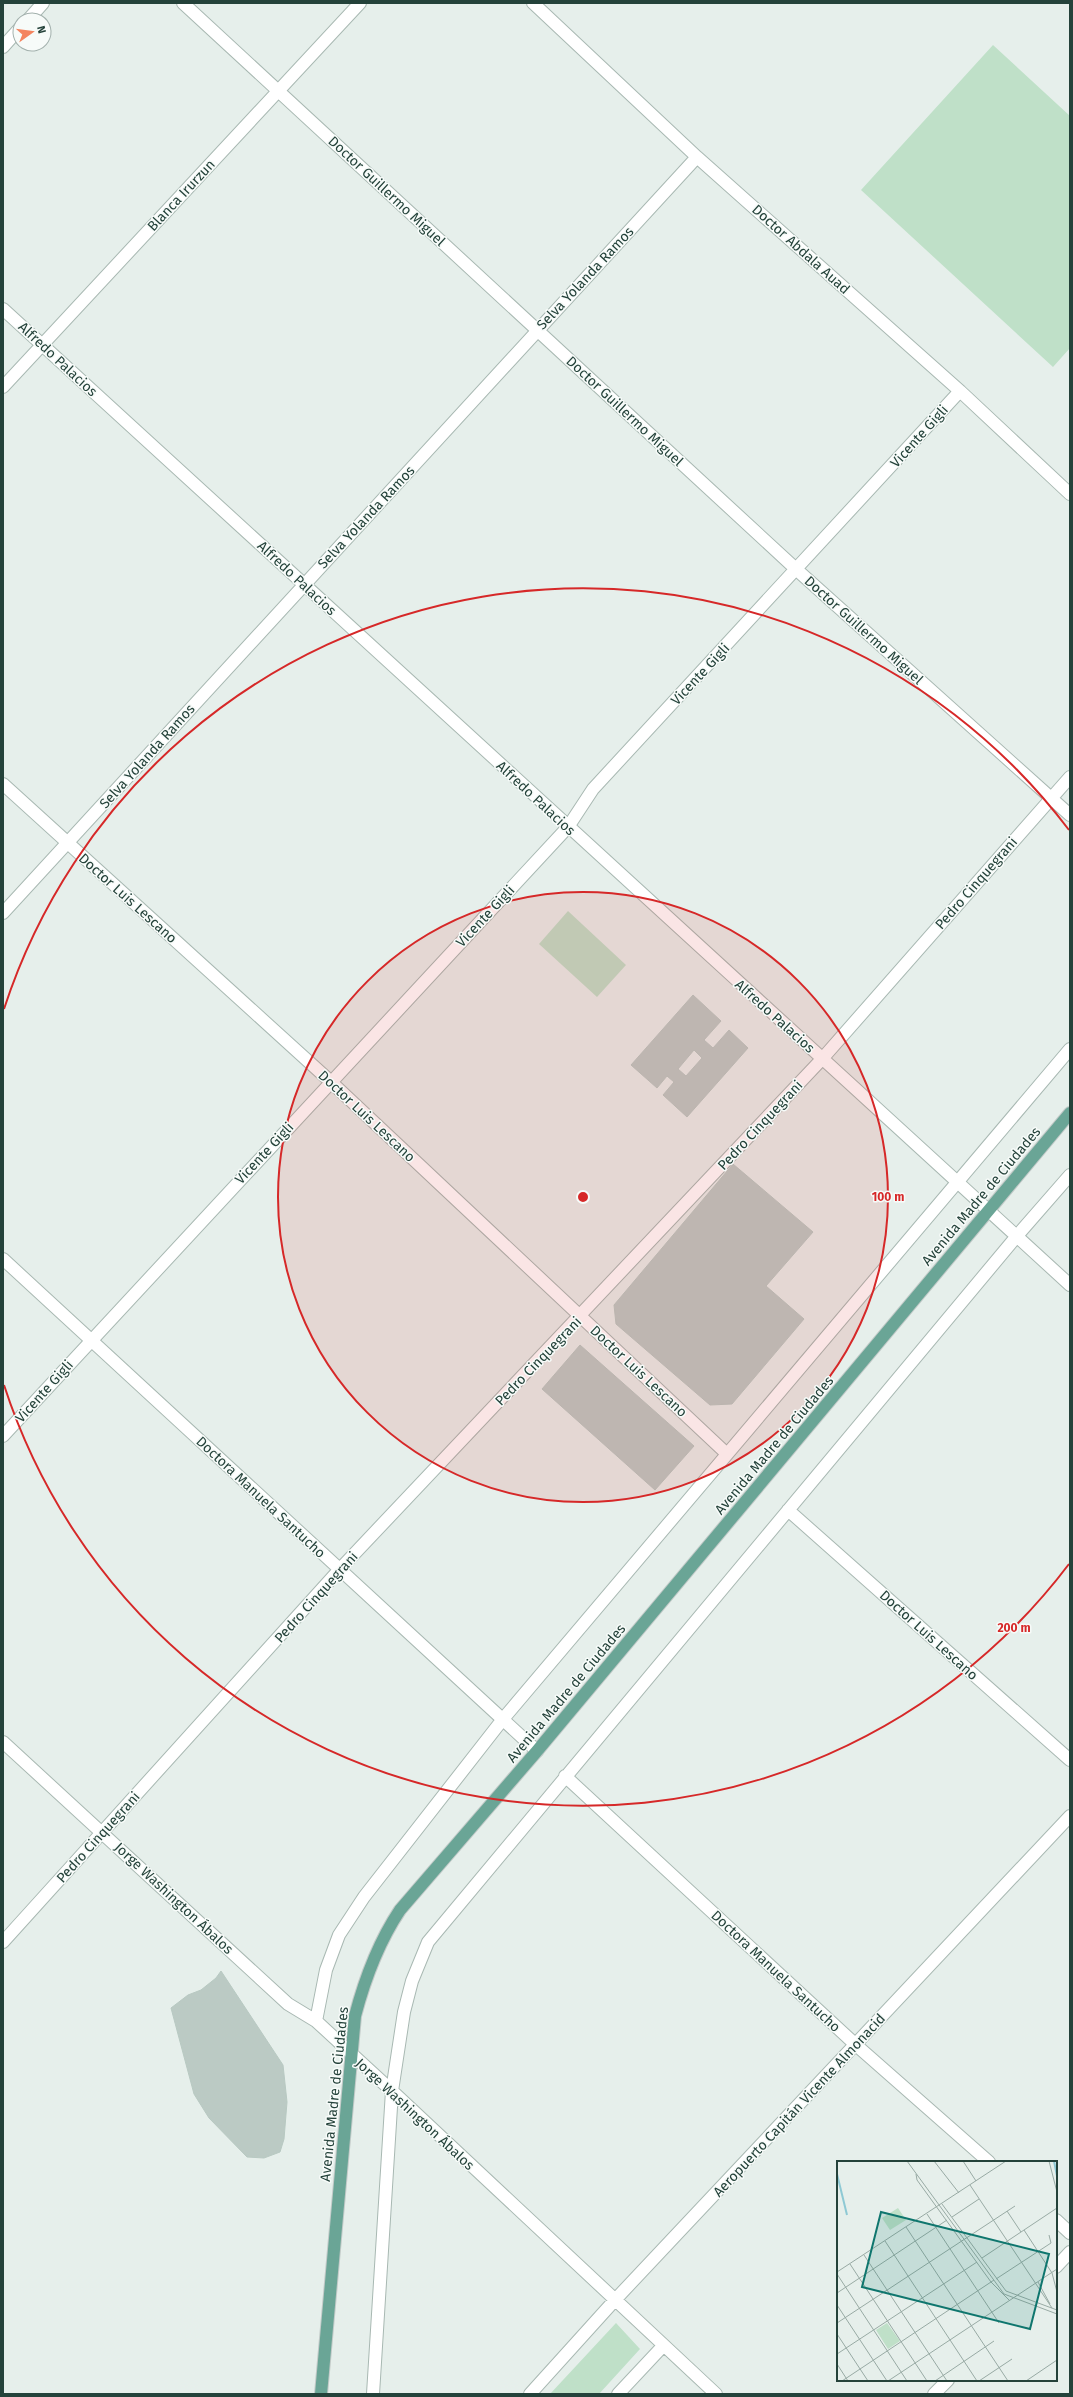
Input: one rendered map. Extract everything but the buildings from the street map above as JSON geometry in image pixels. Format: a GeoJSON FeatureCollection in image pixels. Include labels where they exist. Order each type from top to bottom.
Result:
{"type":"FeatureCollection","features":[{"type":"Feature","properties":{"kind":"main road","name":"Avenida Madre de Ciudades"},"geometry":{"type":"LineString","coordinates":[[321,2394],[354,2016],[365,1978],[384,1934],[400,1910],[537,1751],[1070,1113]]}},
{"type":"Feature","properties":{"kind":"street"},"geometry":{"type":"LineString","coordinates":[[35,12],[43,3]]}},
{"type":"Feature","properties":{"kind":"street","name":"Doctor Guillermo Miguel"},"geometry":{"type":"LineString","coordinates":[[184,3],[797,570],[1070,815]]}},
{"type":"Feature","properties":{"kind":"street","name":"Blanca Irurzun"},"geometry":{"type":"LineString","coordinates":[[3,387],[360,3]]}},
{"type":"Feature","properties":{"kind":"street","name":"Doctor Abdala Auad"},"geometry":{"type":"LineString","coordinates":[[533,3],[697,157],[960,391],[1070,494]]}},
{"type":"Feature","properties":{"kind":"street"},"geometry":{"type":"LineString","coordinates":[[3,47],[12,37]]}},
{"type":"Feature","properties":{"kind":"street","name":"Selva Yolanda Ramos"},"geometry":{"type":"LineString","coordinates":[[3,913],[697,157]]}},
{"type":"Feature","properties":{"kind":"street","name":"Alfredo Palacios"},"geometry":{"type":"LineString","coordinates":[[3,309],[1070,1285]]}},
{"type":"Feature","properties":{"kind":"street","name":"Vicente Gigli"},"geometry":{"type":"LineString","coordinates":[[3,1436],[91,1339],[568,827],[592,789],[797,570],[960,391]]}},
{"type":"Feature","properties":{"kind":"street","name":"Pedro Cinquegrani"},"geometry":{"type":"LineString","coordinates":[[3,1942],[340,1569],[581,1316],[822,1059],[1070,777]]}},
{"type":"Feature","properties":{"kind":"street","name":"Doctor Luis Lescano"},"geometry":{"type":"LineString","coordinates":[[3,784],[330,1082],[727,1454]]}},
{"type":"Feature","properties":{"kind":"street"},"geometry":{"type":"LineString","coordinates":[[316,2022],[326,1970],[339,1935],[364,1897],[503,1719],[1070,1049]]}},
{"type":"Feature","properties":{"kind":"street"},"geometry":{"type":"LineString","coordinates":[[373,2394],[392,2091],[404,2012],[412,1981],[428,1942],[1016,1237],[1070,1175]]}},
{"type":"Feature","properties":{"kind":"street","name":"Doctora Manuela Santucho"},"geometry":{"type":"LineString","coordinates":[[3,1259],[537,1751]]}},
{"type":"Feature","properties":{"kind":"street","name":"Doctor Luis Lescano"},"geometry":{"type":"LineString","coordinates":[[788,1510],[1070,1760]]}},
{"type":"Feature","properties":{"kind":"street","name":"Jorge Washington Ábalos"},"geometry":{"type":"LineString","coordinates":[[3,1742],[288,2004],[316,2022],[392,2091],[716,2394]]}},
{"type":"Feature","properties":{"kind":"street","name":"Doctora Manuela Santucho"},"geometry":{"type":"LineString","coordinates":[[565,1776],[856,2045],[988,2161]]}},
{"type":"Feature","properties":{"kind":"street","name":"Aeropuerto Capitán Vicente Almonacid"},"geometry":{"type":"LineString","coordinates":[[530,2394],[614,2300],[856,2045],[1070,1816]]}},
{"type":"Feature","properties":{"kind":"street"},"geometry":{"type":"LineString","coordinates":[[1057,2221],[1070,2232]]}},
{"type":"Feature","properties":{"kind":"street"},"geometry":{"type":"LineString","coordinates":[[1057,2266],[1070,2252]]}},
{"type":"Feature","properties":{"kind":"street"},"geometry":{"type":"LineString","coordinates":[[618,2394],[663,2346]]}},
{"type":"Feature","properties":{"kind":"street"},"geometry":{"type":"LineString","coordinates":[[934,2394],[947,2381]]}},
{"type":"Feature","properties":{"kind":"green space"},"geometry":{"type":"Polygon","coordinates":[[[993,45],[1070,116],[1070,348],[1053,367],[861,190],[993,45]]]}},
{"type":"Feature","properties":{"kind":"green space"},"geometry":{"type":"Polygon","coordinates":[[[568,911],[626,965],[597,997],[539,944],[568,911]]]}},
{"type":"Feature","properties":{"kind":"green space"},"geometry":{"type":"Polygon","coordinates":[[[616,2323],[640,2349],[599,2394],[550,2394],[616,2323]]]}}]}
